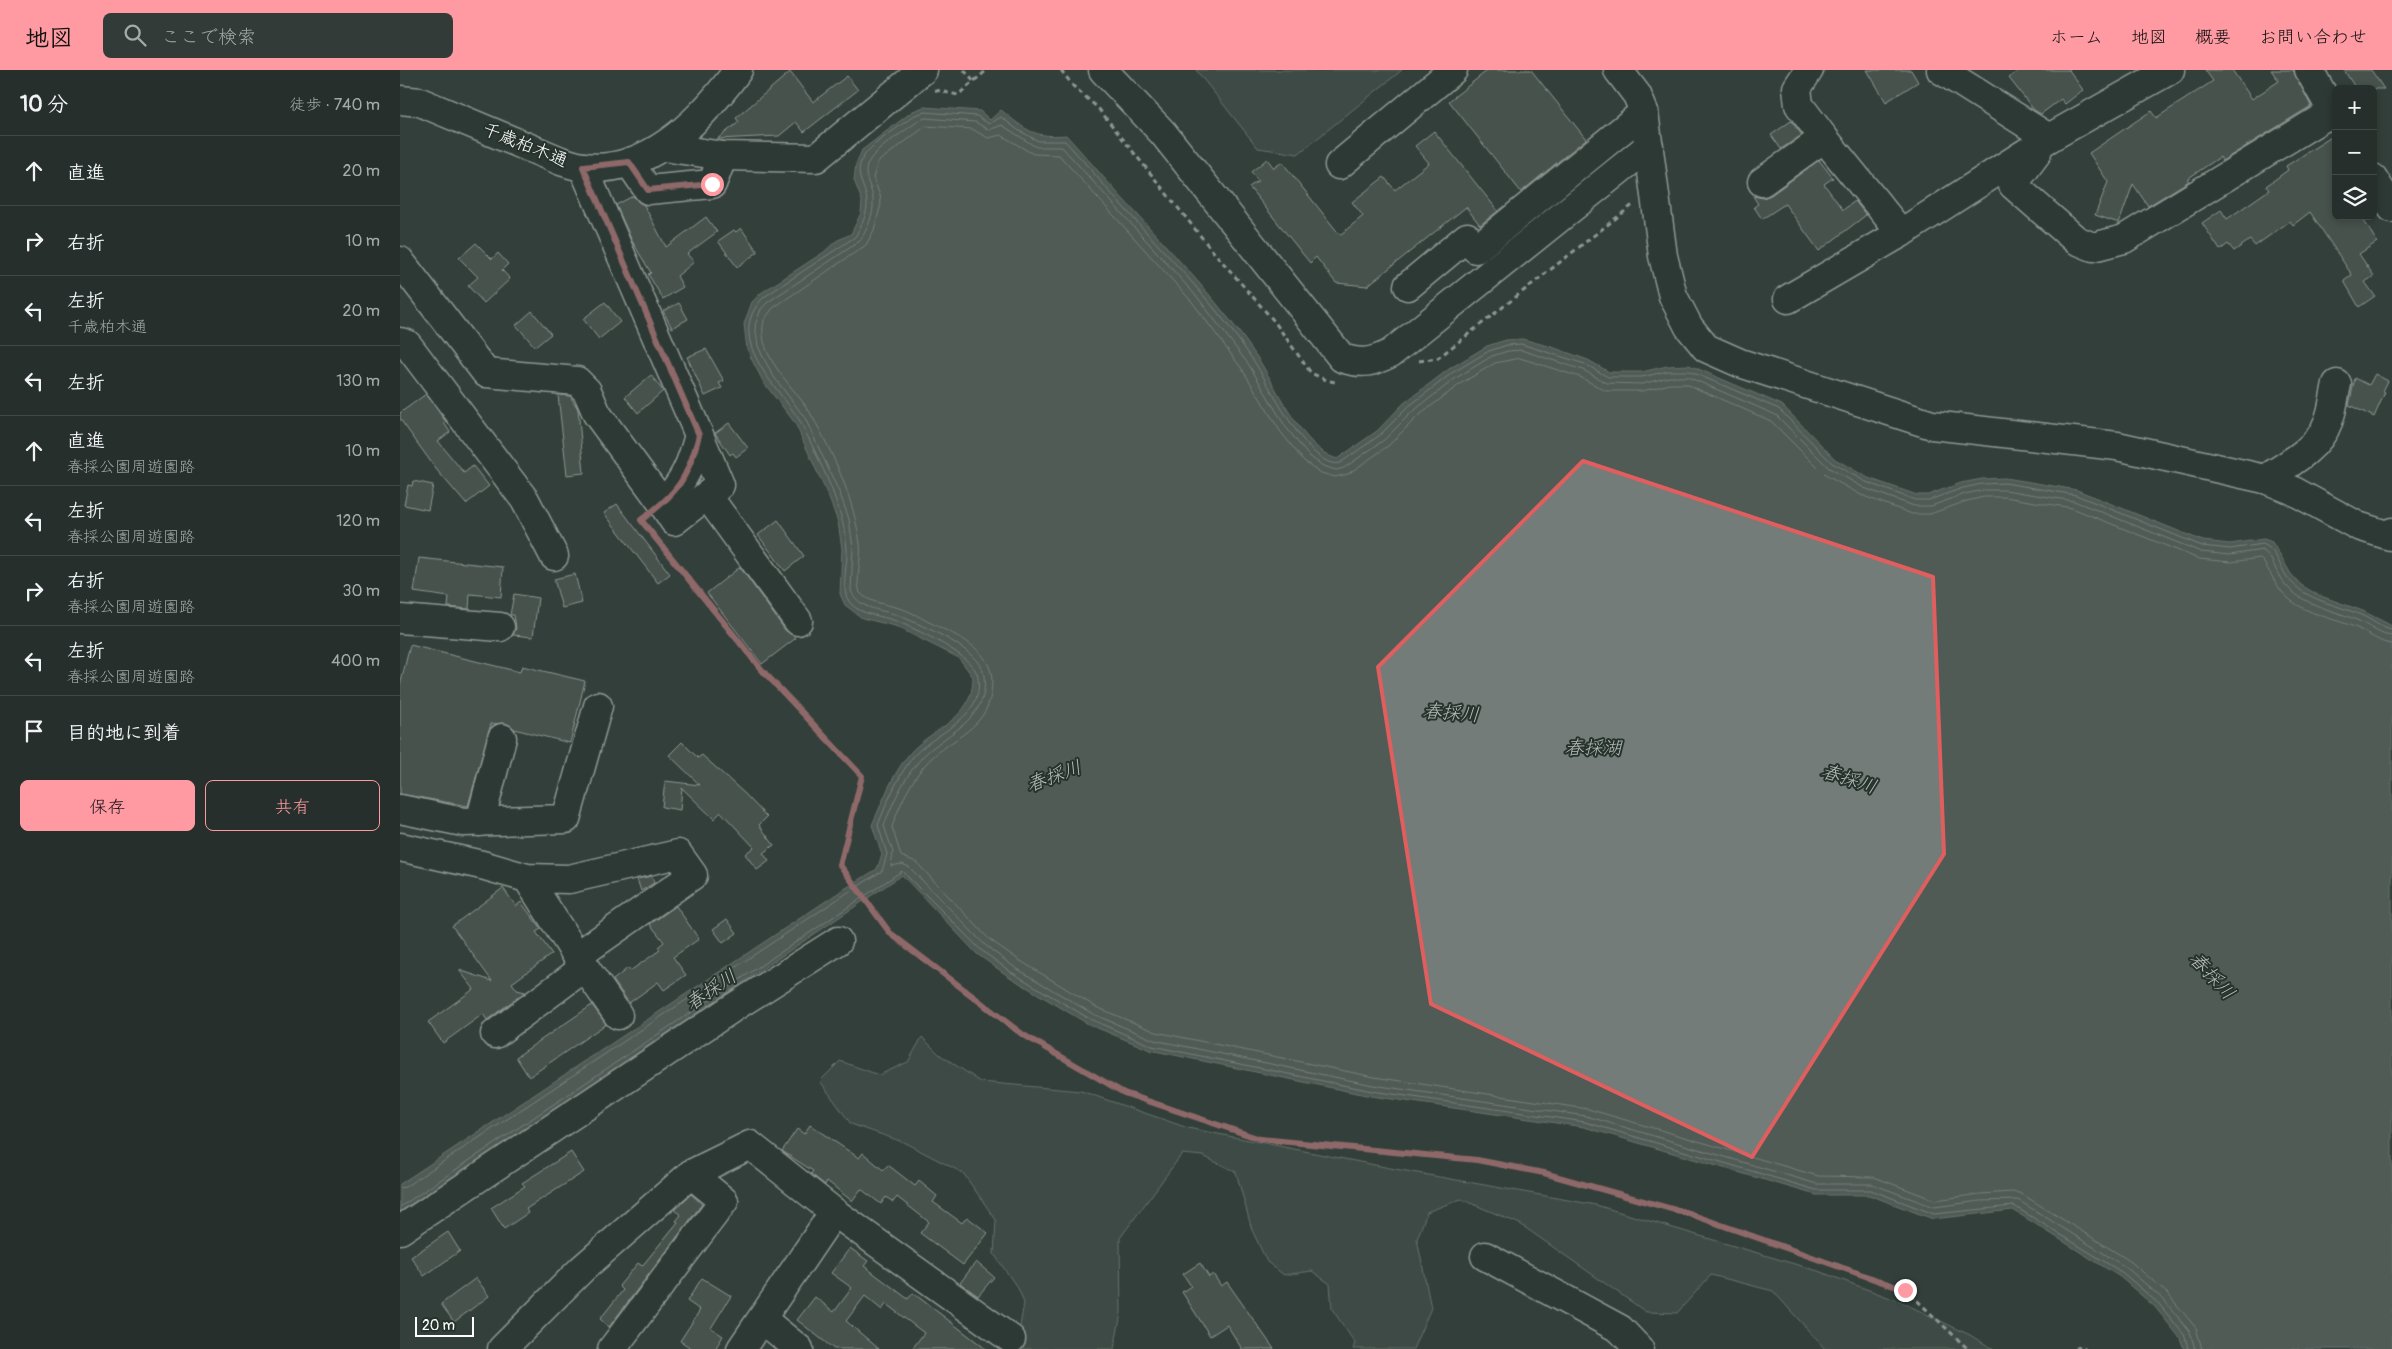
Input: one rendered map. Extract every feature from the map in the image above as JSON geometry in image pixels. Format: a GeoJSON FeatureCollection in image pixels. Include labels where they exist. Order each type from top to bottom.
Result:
{"type":"FeatureCollection","features":[{"type":"Feature","properties":{"kind":"street","name":"千歳柏木通"},"geometry":{"type":"LineString","coordinates":[[400,100],[420,102],[560,161],[583,167],[629,162],[663,147],[694,122],[738,70]]}},
{"type":"Feature","properties":{"kind":"street"},"geometry":{"type":"LineString","coordinates":[[1103,70],[1163,133],[1342,358],[1356,363],[1374,362],[1392,353],[1649,146]]}},
{"type":"Feature","properties":{"kind":"street"},"geometry":{"type":"LineString","coordinates":[[1339,165],[1453,70]]}},
{"type":"Feature","properties":{"kind":"street"},"geometry":{"type":"LineString","coordinates":[[1618,70],[1637,95],[1644,112],[1663,256],[1673,296],[1690,327],[1706,348],[1740,363],[1932,425],[2116,446],[2265,479],[2292,490],[2358,526],[2391,535]]}},
{"type":"Feature","properties":{"kind":"street"},"geometry":{"type":"LineString","coordinates":[[1809,70],[1797,88],[1799,105],[1901,233]]}},
{"type":"Feature","properties":{"kind":"street"},"geometry":{"type":"LineString","coordinates":[[1941,70],[2048,138]]}},
{"type":"Feature","properties":{"kind":"street"},"geometry":{"type":"LineString","coordinates":[[1788,299],[1901,233],[2048,138],[2170,70]]}},
{"type":"Feature","properties":{"kind":"street"},"geometry":{"type":"LineString","coordinates":[[2309,70],[2332,111]]}},
{"type":"Feature","properties":{"kind":"street"},"geometry":{"type":"LineString","coordinates":[[663,147],[723,156],[816,158],[928,79]]}},
{"type":"Feature","properties":{"kind":"street"},"geometry":{"type":"LineString","coordinates":[[1408,286],[1467,237],[1476,249],[1644,112]]}},
{"type":"Feature","properties":{"kind":"street"},"geometry":{"type":"LineString","coordinates":[[2048,138],[2013,185],[2076,240],[2093,247],[2124,239],[2332,116]]}},
{"type":"Feature","properties":{"kind":"street"},"geometry":{"type":"LineString","coordinates":[[1762,182],[1824,138]]}},
{"type":"Feature","properties":{"kind":"street"},"geometry":{"type":"LineString","coordinates":[[629,162],[648,190],[712,184],[723,156]]}},
{"type":"Feature","properties":{"kind":"street"},"geometry":{"type":"LineString","coordinates":[[400,261],[486,373],[577,381],[587,392],[597,414],[674,522],[720,485],[583,167]]}},
{"type":"Feature","properties":{"kind":"street"},"geometry":{"type":"LineString","coordinates":[[2377,184],[2392,208]]}},
{"type":"Feature","properties":{"kind":"street"},"geometry":{"type":"LineString","coordinates":[[400,342],[407,344],[526,500],[554,556]]}},
{"type":"Feature","properties":{"kind":"street"},"geometry":{"type":"LineString","coordinates":[[2265,479],[2292,462],[2314,444],[2328,424],[2337,384]]}},
{"type":"Feature","properties":{"kind":"street"},"geometry":{"type":"LineString","coordinates":[[663,504],[681,484],[693,459],[699,435]]}},
{"type":"Feature","properties":{"kind":"street"},"geometry":{"type":"LineString","coordinates":[[707,495],[798,621]]}},
{"type":"Feature","properties":{"kind":"street"},"geometry":{"type":"LineString","coordinates":[[400,619],[500,627]]}},
{"type":"Feature","properties":{"kind":"street"},"geometry":{"type":"LineString","coordinates":[[400,809],[463,822],[566,819],[598,706]]}},
{"type":"Feature","properties":{"kind":"street"},"geometry":{"type":"LineString","coordinates":[[480,822],[502,738]]}},
{"type":"Feature","properties":{"kind":"street"},"geometry":{"type":"LineString","coordinates":[[400,847],[482,865],[527,878],[568,878],[678,854],[694,875],[581,961],[495,1034]]}},
{"type":"Feature","properties":{"kind":"street"},"geometry":{"type":"LineString","coordinates":[[527,878],[618,1015]]}},
{"type":"Feature","properties":{"kind":"street"},"geometry":{"type":"LineString","coordinates":[[400,1230],[731,1009],[838,941]]}},
{"type":"Feature","properties":{"kind":"street"},"geometry":{"type":"LineString","coordinates":[[502,1349],[582,1269],[690,1174],[750,1145],[834,1212],[1011,1339]]}},
{"type":"Feature","properties":{"kind":"street"},"geometry":{"type":"LineString","coordinates":[[612,1349],[724,1202],[690,1174]]}},
{"type":"Feature","properties":{"kind":"street"},"geometry":{"type":"LineString","coordinates":[[741,1349],[834,1212]]}},
{"type":"Feature","properties":{"kind":"street"},"geometry":{"type":"LineString","coordinates":[[1486,1256],[1620,1329],[1639,1349]]}},
{"type":"Feature","properties":{"kind":"street"},"geometry":{"type":"LineString","coordinates":[[762,1320],[799,1349]]}},
{"type":"Feature","properties":{"kind":"path"},"geometry":{"type":"LineString","coordinates":[[964,70],[974,82]]}},
{"type":"Feature","properties":{"kind":"path"},"geometry":{"type":"LineString","coordinates":[[928,79],[958,95],[988,70]]}},
{"type":"Feature","properties":{"kind":"path"},"geometry":{"type":"LineString","coordinates":[[1060,70],[1073,86],[1098,108],[1211,249],[1274,321],[1312,372],[1326,380],[1343,383]]}},
{"type":"Feature","properties":{"kind":"path"},"geometry":{"type":"LineString","coordinates":[[1410,362],[1438,358],[1654,187]]}},
{"type":"Feature","properties":{"kind":"path"},"geometry":{"type":"LineString","coordinates":[[663,504],[641,520],[762,670],[862,776],[840,865],[890,933],[1022,1034],[1124,1093],[1260,1139],[1477,1160],[1544,1173],[1693,1215],[1905,1290],[1968,1349]]}},
{"type":"Feature","properties":{"kind":"path"},"geometry":{"type":"LineString","coordinates":[[2076,1349],[2080,1346],[2085,1349]]}},
{"type":"Feature","properties":{"kind":"highlighted area"},"geometry":{"type":"Polygon","coordinates":[[[1583,461],[1933,577],[1944,854],[1752,1157],[1431,1004],[1378,667],[1583,461]]]}},
{"type":"Feature","properties":{"kind":"shaded area"},"geometry":{"type":"Polygon","coordinates":[[[1196,70],[1402,70],[1298,154],[1258,148],[1196,70]]]}},
{"type":"Feature","properties":{"kind":"shaded area"},"geometry":{"type":"Polygon","coordinates":[[[922,1037],[939,1054],[981,1082],[1081,1091],[1188,1128],[1395,1169],[1596,1205],[1818,1271],[1901,1302],[1970,1335],[1993,1349],[1825,1349],[1773,1291],[1711,1275],[1677,1313],[1646,1312],[1520,1224],[1461,1199],[1427,1212],[1417,1239],[1431,1308],[1413,1349],[1353,1349],[1355,1343],[1332,1309],[1330,1284],[1312,1271],[1284,1275],[1267,1262],[1252,1230],[1236,1172],[1203,1156],[1182,1154],[1120,1238],[1121,1313],[1114,1349],[1016,1349],[1024,1303],[1019,1290],[994,1254],[996,1220],[963,1173],[903,1142],[851,1124],[820,1081],[840,1061],[879,1075],[908,1062],[922,1037]]]}},
{"type":"Feature","properties":{"kind":"water","name":"春採湖"},"geometry":{"type":"Polygon","coordinates":[[[924,107],[980,111],[990,120],[1001,110],[1030,131],[1045,135],[1066,135],[1231,321],[1259,360],[1302,431],[1324,453],[1337,459],[1377,431],[1404,403],[1449,369],[1487,346],[1506,340],[1522,339],[1552,347],[1588,360],[1609,372],[1642,372],[1667,366],[1689,365],[1782,405],[1835,459],[1868,478],[1917,495],[1928,495],[1961,483],[1982,479],[2005,478],[2077,490],[2203,541],[2230,544],[2264,539],[2272,542],[2291,574],[2301,585],[2318,595],[2363,611],[2392,626],[2392,1349],[2184,1349],[2180,1338],[2155,1307],[2120,1277],[2013,1210],[1933,1219],[1869,1195],[1816,1195],[1584,1127],[1371,1096],[1150,1050],[1088,1024],[1008,976],[977,954],[902,875],[400,1213],[400,1184],[877,869],[882,855],[872,825],[893,779],[910,753],[950,721],[967,704],[973,677],[959,658],[895,626],[862,618],[845,605],[840,594],[842,549],[838,522],[795,423],[764,383],[753,362],[747,349],[744,324],[752,302],[761,293],[824,252],[836,241],[851,234],[861,213],[862,201],[854,180],[856,164],[862,150],[913,111],[924,107]]]}},
{"type":"Feature","properties":{"kind":"building"},"geometry":{"type":"Polygon","coordinates":[[[1488,70],[1531,70],[1586,139],[1521,192],[1449,101],[1488,70]]]}},
{"type":"Feature","properties":{"kind":"building"},"geometry":{"type":"Polygon","coordinates":[[[1867,70],[1911,70],[1918,82],[1886,102],[1867,70]]]}},
{"type":"Feature","properties":{"kind":"building"},"geometry":{"type":"Polygon","coordinates":[[[2019,70],[2069,70],[2083,90],[2065,104],[2061,99],[2041,114],[2034,110],[2009,78],[2019,70]]]}},
{"type":"Feature","properties":{"kind":"building"},"geometry":{"type":"Polygon","coordinates":[[[2205,70],[2232,70],[2252,99],[2279,81],[2271,70],[2293,70],[2311,106],[2222,161],[2220,157],[2187,179],[2189,181],[2148,206],[2133,184],[2119,223],[2095,215],[2108,182],[2089,153],[2151,111],[2156,118],[2213,81],[2205,70]]]}},
{"type":"Feature","properties":{"kind":"building"},"geometry":{"type":"Polygon","coordinates":[[[2344,70],[2371,70],[2384,89],[2377,89],[2377,85],[2353,85],[2344,70]]]}},
{"type":"Feature","properties":{"kind":"building"},"geometry":{"type":"Polygon","coordinates":[[[790,72],[813,102],[847,76],[858,90],[804,132],[796,122],[779,136],[717,139],[739,122],[736,118],[790,72]]]}},
{"type":"Feature","properties":{"kind":"building"},"geometry":{"type":"Polygon","coordinates":[[[1791,121],[1802,135],[1781,149],[1771,135],[1791,121]]]}},
{"type":"Feature","properties":{"kind":"building"},"geometry":{"type":"Polygon","coordinates":[[[1434,131],[1498,211],[1480,225],[1466,207],[1367,286],[1336,283],[1316,257],[1310,263],[1249,187],[1258,181],[1251,172],[1267,159],[1274,168],[1282,162],[1340,235],[1363,216],[1352,202],[1384,177],[1395,190],[1429,163],[1415,146],[1434,131]]]}},
{"type":"Feature","properties":{"kind":"building"},"geometry":{"type":"Polygon","coordinates":[[[2332,137],[2332,220],[2363,220],[2377,242],[2359,254],[2374,276],[2365,282],[2375,296],[2359,307],[2344,281],[2352,275],[2310,212],[2293,225],[2290,221],[2255,246],[2250,240],[2234,251],[2228,244],[2220,250],[2202,223],[2221,210],[2227,219],[2269,190],[2266,186],[2288,170],[2286,166],[2332,137]]]}},
{"type":"Feature","properties":{"kind":"building"},"geometry":{"type":"Polygon","coordinates":[[[1819,160],[1833,178],[1824,184],[1843,210],[1855,201],[1866,215],[1819,251],[1785,204],[1762,219],[1754,207],[1758,204],[1753,196],[1763,198],[1771,195],[1819,160]]]}},
{"type":"Feature","properties":{"kind":"building"},"geometry":{"type":"Polygon","coordinates":[[[633,196],[644,205],[666,247],[706,217],[717,232],[687,254],[694,262],[677,276],[683,287],[663,299],[648,274],[651,273],[632,241],[616,205],[633,196]]]}},
{"type":"Feature","properties":{"kind":"building"},"geometry":{"type":"Polygon","coordinates":[[[741,228],[758,252],[737,267],[718,241],[734,230],[736,232],[741,228]]]}},
{"type":"Feature","properties":{"kind":"building"},"geometry":{"type":"Polygon","coordinates":[[[476,243],[492,259],[498,253],[508,264],[502,270],[510,279],[484,303],[468,286],[478,277],[459,258],[476,243]]]}},
{"type":"Feature","properties":{"kind":"building"},"geometry":{"type":"Polygon","coordinates":[[[605,302],[620,322],[599,339],[583,319],[605,302]]]}},
{"type":"Feature","properties":{"kind":"building"},"geometry":{"type":"Polygon","coordinates":[[[679,303],[688,319],[672,328],[663,311],[679,303]]]}},
{"type":"Feature","properties":{"kind":"building"},"geometry":{"type":"Polygon","coordinates":[[[532,311],[551,334],[535,347],[516,325],[532,311]]]}},
{"type":"Feature","properties":{"kind":"building"},"geometry":{"type":"Polygon","coordinates":[[[706,349],[724,381],[719,383],[722,388],[705,396],[687,357],[706,349]]]}},
{"type":"Feature","properties":{"kind":"building"},"geometry":{"type":"Polygon","coordinates":[[[2375,374],[2388,381],[2374,417],[2349,405],[2355,378],[2369,385],[2375,374]]]}},
{"type":"Feature","properties":{"kind":"building"},"geometry":{"type":"Polygon","coordinates":[[[651,375],[663,391],[638,413],[625,397],[651,375]]]}},
{"type":"Feature","properties":{"kind":"building"},"geometry":{"type":"Polygon","coordinates":[[[426,394],[446,422],[444,423],[450,432],[438,441],[464,473],[473,466],[489,486],[466,504],[436,469],[400,419],[400,413],[426,394]]]}},
{"type":"Feature","properties":{"kind":"building"},"geometry":{"type":"Polygon","coordinates":[[[558,395],[570,396],[578,409],[584,473],[567,475],[558,395]]]}},
{"type":"Feature","properties":{"kind":"building"},"geometry":{"type":"Polygon","coordinates":[[[729,423],[748,448],[736,457],[733,453],[730,455],[715,433],[729,423]]]}},
{"type":"Feature","properties":{"kind":"building"},"geometry":{"type":"Polygon","coordinates":[[[413,481],[433,485],[428,510],[404,505],[408,485],[412,486],[413,481]]]}},
{"type":"Feature","properties":{"kind":"building"},"geometry":{"type":"Polygon","coordinates":[[[617,504],[670,574],[658,583],[604,513],[617,504]]]}},
{"type":"Feature","properties":{"kind":"building"},"geometry":{"type":"Polygon","coordinates":[[[778,520],[804,556],[785,571],[758,535],[778,520]]]}},
{"type":"Feature","properties":{"kind":"building"},"geometry":{"type":"Polygon","coordinates":[[[419,558],[503,567],[501,597],[470,594],[469,609],[448,607],[449,597],[414,592],[419,558]]]}},
{"type":"Feature","properties":{"kind":"building"},"geometry":{"type":"Polygon","coordinates":[[[740,567],[785,630],[796,638],[762,664],[707,593],[740,567]]]}},
{"type":"Feature","properties":{"kind":"building"},"geometry":{"type":"Polygon","coordinates":[[[575,574],[582,603],[562,608],[554,579],[575,574]]]}},
{"type":"Feature","properties":{"kind":"building"},"geometry":{"type":"Polygon","coordinates":[[[514,594],[538,598],[533,637],[513,635],[516,628],[514,615],[510,615],[514,594]]]}},
{"type":"Feature","properties":{"kind":"building"},"geometry":{"type":"Polygon","coordinates":[[[410,645],[520,672],[522,666],[585,681],[570,743],[514,729],[505,723],[491,724],[468,806],[400,794],[400,686],[410,645]]]}},
{"type":"Feature","properties":{"kind":"building"},"geometry":{"type":"Polygon","coordinates":[[[682,742],[698,758],[702,755],[767,817],[759,825],[774,845],[763,853],[769,861],[757,870],[745,854],[754,847],[721,812],[714,819],[682,788],[680,810],[662,807],[665,781],[700,785],[669,755],[682,742]]]}},
{"type":"Feature","properties":{"kind":"building"},"geometry":{"type":"Polygon","coordinates":[[[652,876],[654,883],[641,891],[637,879],[652,876]]]}},
{"type":"Feature","properties":{"kind":"building"},"geometry":{"type":"Polygon","coordinates":[[[503,888],[516,906],[521,902],[541,929],[536,932],[552,954],[512,983],[517,990],[525,992],[487,1020],[483,1014],[443,1043],[428,1022],[474,989],[459,970],[492,981],[452,926],[503,888]]]}},
{"type":"Feature","properties":{"kind":"building"},"geometry":{"type":"Polygon","coordinates":[[[676,906],[699,939],[673,957],[686,975],[664,990],[658,982],[629,1003],[613,980],[628,968],[630,971],[660,950],[658,947],[664,942],[650,924],[676,906]]]}},
{"type":"Feature","properties":{"kind":"building"},"geometry":{"type":"Polygon","coordinates":[[[727,919],[737,933],[723,943],[713,929],[727,919]]]}},
{"type":"Feature","properties":{"kind":"building"},"geometry":{"type":"Polygon","coordinates":[[[592,1005],[606,1024],[529,1077],[516,1057],[592,1005]]]}},
{"type":"Feature","properties":{"kind":"building"},"geometry":{"type":"Polygon","coordinates":[[[810,1125],[859,1158],[863,1153],[883,1170],[888,1165],[915,1186],[919,1181],[937,1196],[933,1202],[962,1223],[967,1217],[988,1233],[963,1265],[920,1233],[929,1222],[897,1197],[893,1202],[886,1197],[881,1204],[861,1189],[852,1201],[827,1181],[825,1185],[811,1174],[813,1171],[782,1151],[797,1129],[804,1134],[810,1125]]]}},
{"type":"Feature","properties":{"kind":"building"},"geometry":{"type":"Polygon","coordinates":[[[571,1152],[584,1172],[526,1209],[528,1213],[504,1229],[491,1208],[525,1186],[522,1183],[571,1152]]]}},
{"type":"Feature","properties":{"kind":"building"},"geometry":{"type":"Polygon","coordinates":[[[691,1194],[702,1204],[609,1327],[600,1319],[623,1290],[619,1286],[638,1263],[642,1266],[678,1222],[676,1221],[681,1215],[674,1210],[691,1194]]]}},
{"type":"Feature","properties":{"kind":"building"},"geometry":{"type":"Polygon","coordinates":[[[448,1232],[460,1251],[424,1276],[411,1257],[448,1232]]]}},
{"type":"Feature","properties":{"kind":"building"},"geometry":{"type":"Polygon","coordinates":[[[850,1248],[868,1261],[864,1266],[908,1299],[913,1293],[986,1349],[912,1349],[924,1333],[886,1304],[882,1310],[865,1296],[846,1321],[879,1349],[834,1349],[797,1320],[815,1297],[834,1312],[852,1288],[831,1273],[850,1248]]]}},
{"type":"Feature","properties":{"kind":"building"},"geometry":{"type":"Polygon","coordinates":[[[976,1262],[994,1277],[978,1296],[960,1283],[976,1262]]]}},
{"type":"Feature","properties":{"kind":"building"},"geometry":{"type":"Polygon","coordinates":[[[1200,1263],[1209,1277],[1213,1274],[1221,1286],[1227,1282],[1274,1349],[1242,1349],[1227,1325],[1210,1336],[1182,1292],[1191,1286],[1183,1274],[1200,1263]]]}},
{"type":"Feature","properties":{"kind":"building"},"geometry":{"type":"Polygon","coordinates":[[[476,1278],[489,1296],[454,1322],[441,1304],[476,1278]]]}},
{"type":"Feature","properties":{"kind":"building"},"geometry":{"type":"Polygon","coordinates":[[[702,1278],[731,1296],[711,1328],[723,1336],[715,1349],[693,1349],[680,1341],[700,1310],[687,1301],[702,1278]]]}},
{"type":"Feature","properties":{"kind":"route"},"geometry":{"type":"LineString","coordinates":[[712,184],[648,190],[629,162],[583,167],[699,435],[693,459],[681,484],[663,504],[641,520],[762,670],[807,720],[862,776],[847,845],[840,865],[890,933],[1022,1034],[1124,1093],[1260,1139],[1477,1160],[1544,1173],[1693,1215],[1905,1290]]}},
{"type":"Feature","properties":{"kind":"water label","name":"春採川"},"geometry":{"type":"Point","coordinates":[1451,713]}},
{"type":"Feature","properties":{"kind":"water label","name":"春採川"},"geometry":{"type":"Point","coordinates":[1054,776]}},
{"type":"Feature","properties":{"kind":"water label","name":"春採川"},"geometry":{"type":"Point","coordinates":[1849,779]}},
{"type":"Feature","properties":{"kind":"water label","name":"春採川"},"geometry":{"type":"Point","coordinates":[2212,976]}},
{"type":"Feature","properties":{"kind":"water label","name":"春採川"},"geometry":{"type":"Point","coordinates":[711,990]}}]}
